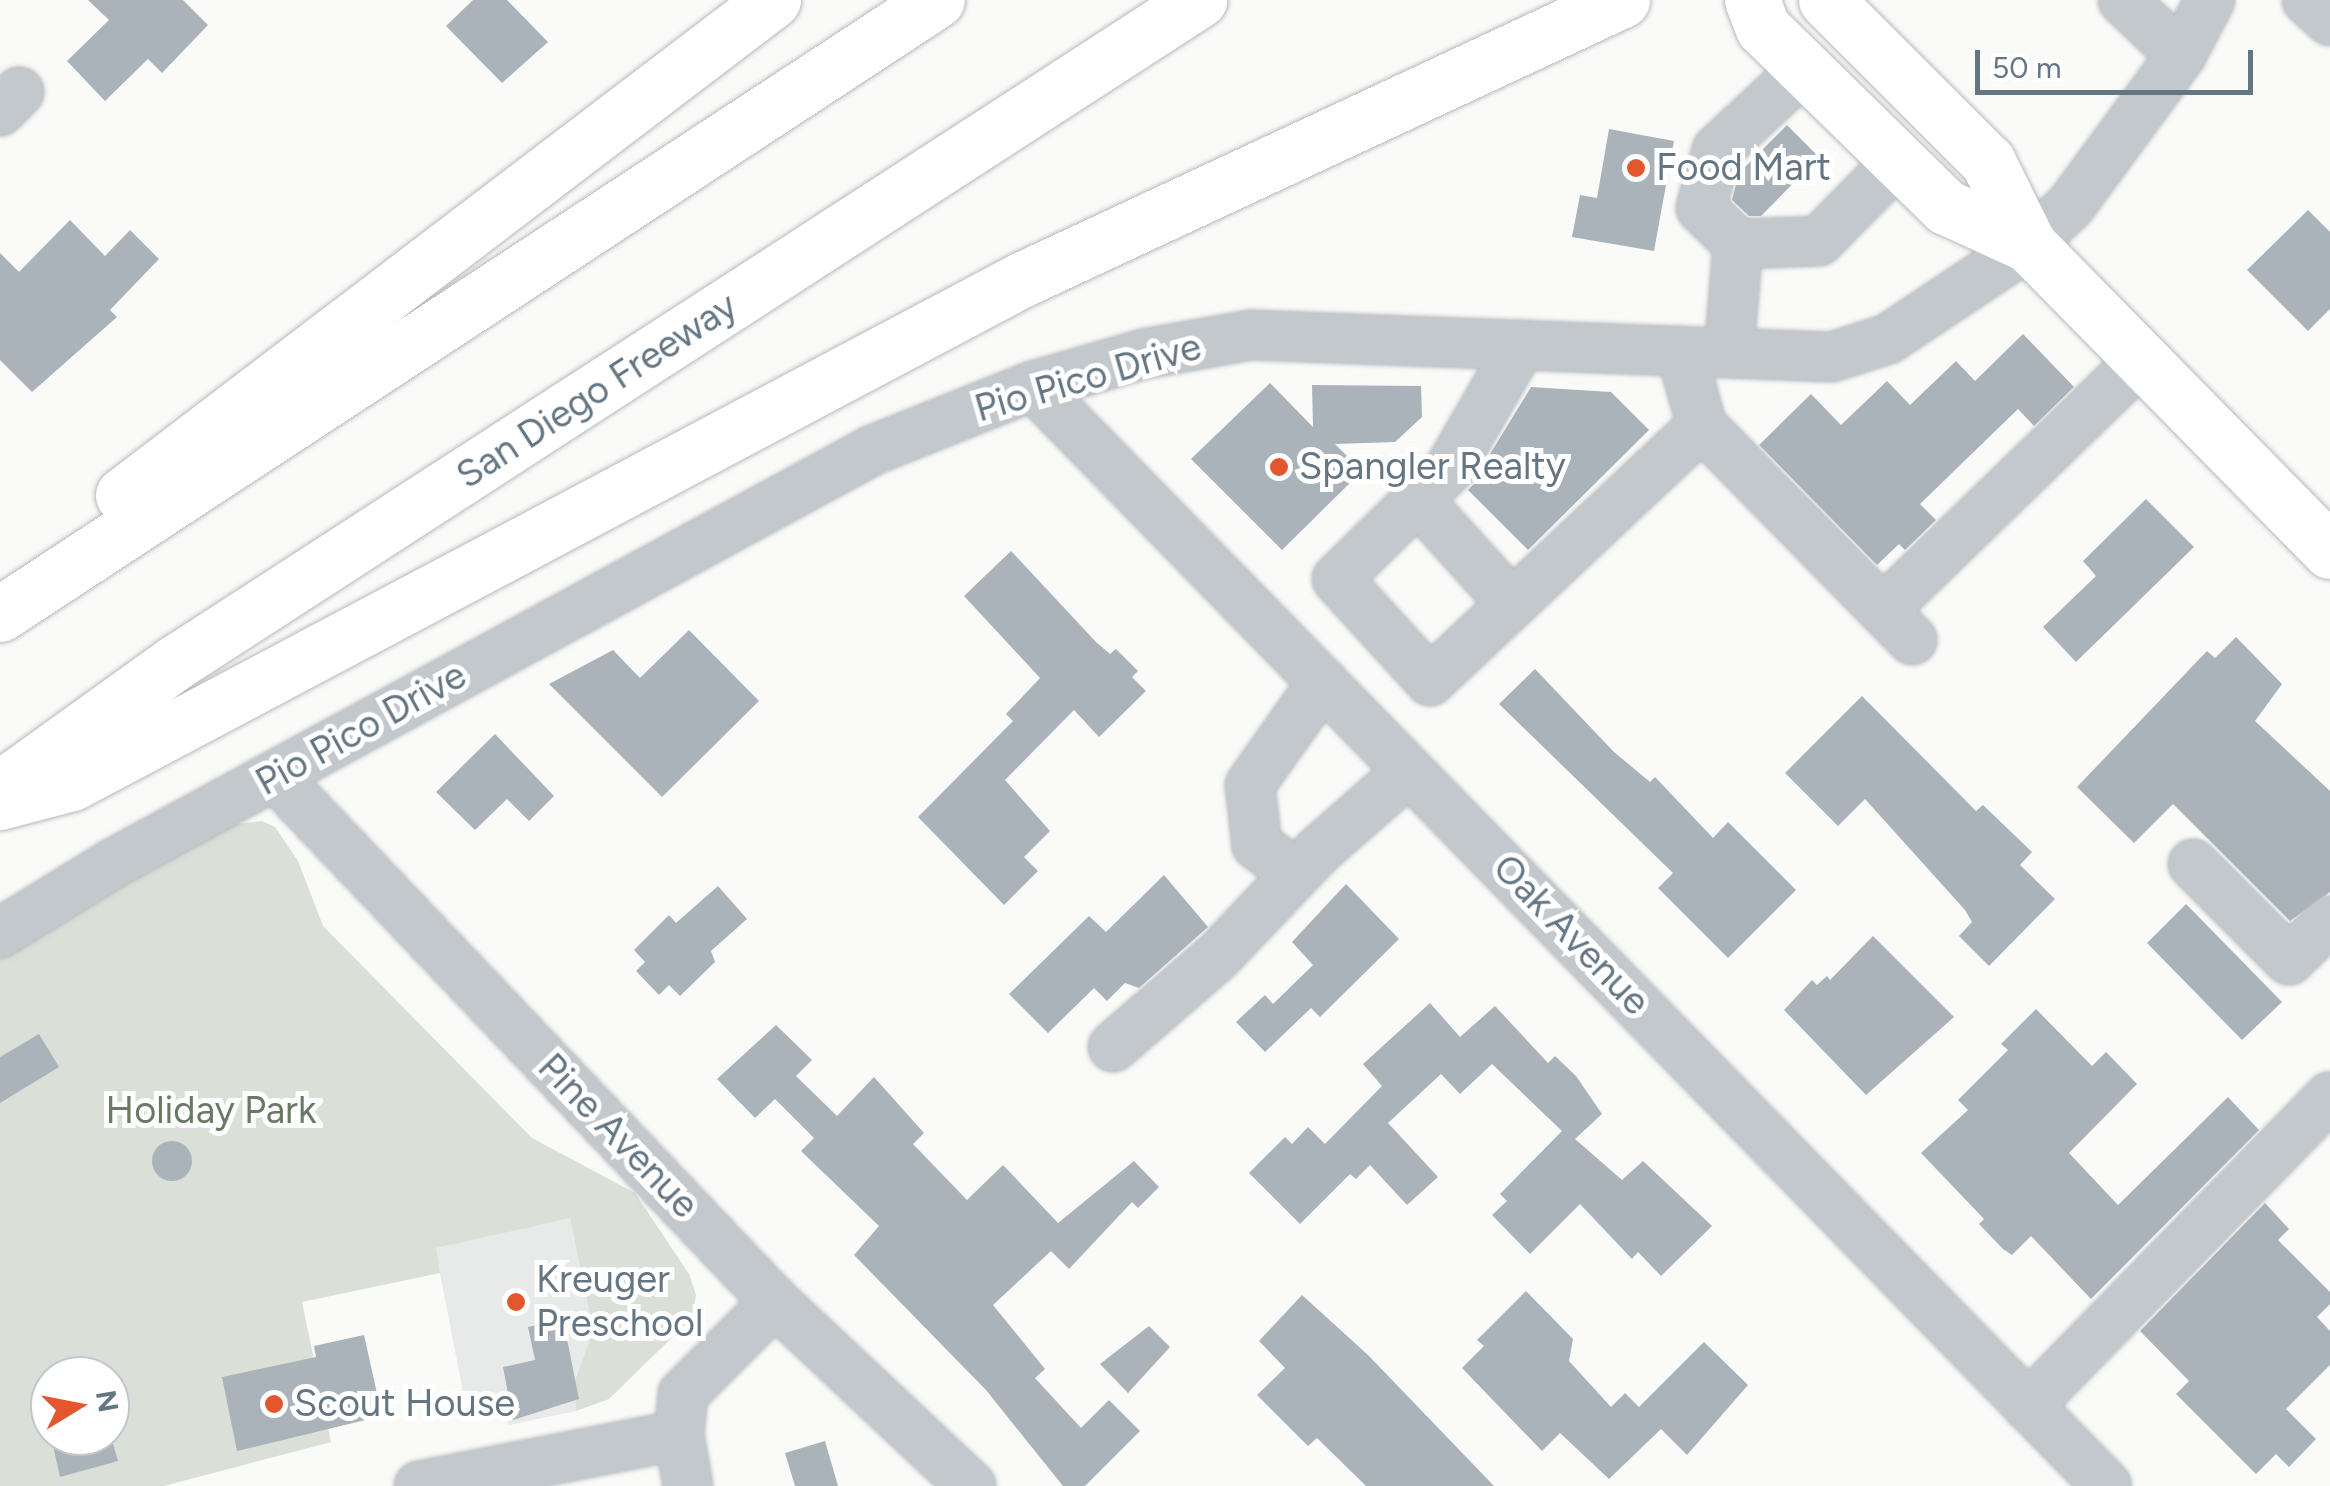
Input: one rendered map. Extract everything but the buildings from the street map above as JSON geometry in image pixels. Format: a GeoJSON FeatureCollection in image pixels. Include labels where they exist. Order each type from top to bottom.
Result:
{"type":"FeatureCollection","features":[{"type":"Feature","properties":{"kind":"main road"},"geometry":{"type":"LineString","coordinates":[[0,590],[773,0]]}},
{"type":"Feature","properties":{"kind":"main road"},"geometry":{"type":"LineString","coordinates":[[0,614],[937,0]]}},
{"type":"Feature","properties":{"kind":"main road","name":"San Diego Freeway"},"geometry":{"type":"LineString","coordinates":[[0,788],[176,662],[1199,0]]}},
{"type":"Feature","properties":{"kind":"main road"},"geometry":{"type":"LineString","coordinates":[[0,802],[72,782],[1021,280],[1622,0]]}},
{"type":"Feature","properties":{"kind":"main road"},"geometry":{"type":"LineString","coordinates":[[1752,0],[1763,28],[1946,207],[2029,244]]}},
{"type":"Feature","properties":{"kind":"main road"},"geometry":{"type":"LineString","coordinates":[[1826,0],[1988,162],[2029,244],[2330,551]]}},
{"type":"Feature","properties":{"kind":"street"},"geometry":{"type":"LineString","coordinates":[[2123,0],[2181,55]]}},
{"type":"Feature","properties":{"kind":"street","name":"Pio Pico Drive"},"geometry":{"type":"LineString","coordinates":[[0,933],[275,776],[873,450],[1033,386],[1144,354],[1250,335],[1832,357],[1888,339],[2029,244],[2098,173],[2181,55],[2210,0]]}},
{"type":"Feature","properties":{"kind":"street"},"geometry":{"type":"LineString","coordinates":[[2307,0],[2330,22]]}},
{"type":"Feature","properties":{"kind":"street"},"geometry":{"type":"LineString","coordinates":[[1804,69],[1717,150],[1701,208],[1738,244],[1818,241],[1898,161]]}},
{"type":"Feature","properties":{"kind":"street"},"geometry":{"type":"LineString","coordinates":[[1729,353],[1738,244]]}},
{"type":"Feature","properties":{"kind":"street"},"geometry":{"type":"LineString","coordinates":[[1521,345],[1450,468],[1337,579],[1430,681],[1702,426]]}},
{"type":"Feature","properties":{"kind":"street"},"geometry":{"type":"LineString","coordinates":[[1681,351],[1702,426],[1898,624],[2140,360]]}},
{"type":"Feature","properties":{"kind":"street","name":"Oak Avenue"},"geometry":{"type":"LineString","coordinates":[[1033,386],[2107,1486]]}},
{"type":"Feature","properties":{"kind":"street"},"geometry":{"type":"LineString","coordinates":[[1418,500],[1512,604]]}},
{"type":"Feature","properties":{"kind":"street"},"geometry":{"type":"LineString","coordinates":[[1296,874],[1257,845],[1250,785],[1323,682]]}},
{"type":"Feature","properties":{"kind":"street"},"geometry":{"type":"LineString","coordinates":[[1113,1047],[1218,956],[1296,874],[1409,771]]}},
{"type":"Feature","properties":{"kind":"street","name":"Pine Avenue"},"geometry":{"type":"LineString","coordinates":[[275,776],[775,1302],[971,1486]]}},
{"type":"Feature","properties":{"kind":"street"},"geometry":{"type":"LineString","coordinates":[[2193,864],[2289,960],[2330,922]]}},
{"type":"Feature","properties":{"kind":"street"},"geometry":{"type":"LineString","coordinates":[[2028,1406],[2330,1097]]}},
{"type":"Feature","properties":{"kind":"street"},"geometry":{"type":"LineString","coordinates":[[688,1486],[679,1434],[683,1394],[775,1302]]}},
{"type":"Feature","properties":{"kind":"street"},"geometry":{"type":"LineString","coordinates":[[420,1486],[679,1434]]}},
{"type":"Feature","properties":{"kind":"shaded area","name":"Kreuger Preschool"},"geometry":{"type":"Polygon","coordinates":[[[570,1217],[593,1331],[575,1379],[576,1411],[509,1425],[493,1398],[465,1402],[435,1248],[570,1217]]]}},
{"type":"Feature","properties":{"kind":"green space","name":"Holiday Park"},"geometry":{"type":"Polygon","coordinates":[[[262,821],[275,827],[298,861],[323,926],[532,1138],[635,1193],[689,1274],[696,1295],[692,1318],[609,1399],[576,1411],[575,1380],[593,1331],[570,1218],[436,1248],[440,1273],[302,1302],[331,1442],[164,1486],[0,1486],[0,958],[226,825],[262,821]]]}},
{"type":"Feature","properties":{"kind":"place","name":"Food Mart"},"geometry":{"type":"Point","coordinates":[1636,168]}},
{"type":"Feature","properties":{"kind":"place","name":"Spangler Realty"},"geometry":{"type":"Point","coordinates":[1279,467]}},
{"type":"Feature","properties":{"kind":"place","name":"Kreuger Preschool"},"geometry":{"type":"Point","coordinates":[516,1302]}},
{"type":"Feature","properties":{"kind":"place","name":"Scout House"},"geometry":{"type":"Point","coordinates":[274,1404]}}]}
